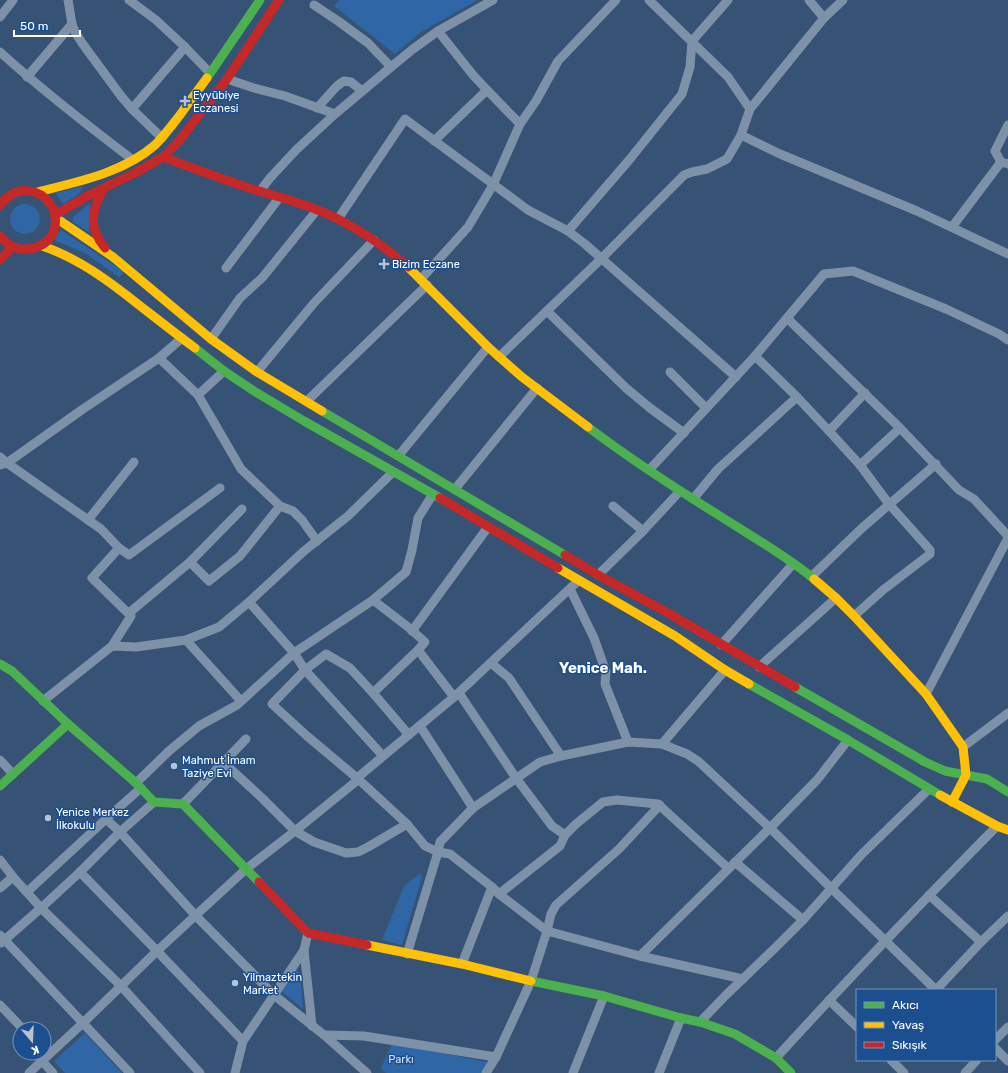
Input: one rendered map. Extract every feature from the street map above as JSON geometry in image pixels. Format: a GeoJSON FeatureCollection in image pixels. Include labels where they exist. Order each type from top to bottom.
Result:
{"type":"FeatureCollection","features":[{"type":"Feature","properties":{"kind":"main road"},"geometry":{"type":"LineString","coordinates":[[55,216],[89,195],[135,174],[163,157],[178,142],[226,79],[279,0]]}},
{"type":"Feature","properties":{"kind":"main road"},"geometry":{"type":"LineString","coordinates":[[37,192],[106,173],[148,151],[162,138],[210,73],[256,1]]}},
{"type":"Feature","properties":{"kind":"main road"},"geometry":{"type":"LineString","coordinates":[[163,157],[211,176],[317,210],[338,219],[374,240],[390,251],[424,282],[488,347],[522,377],[608,441],[680,491],[775,551],[836,598],[926,694],[963,747],[966,774],[952,802]]}},
{"type":"Feature","properties":{"kind":"main road"},"geometry":{"type":"LineString","coordinates":[[104,188],[97,200],[93,225],[95,234],[100,243],[113,257]]}},
{"type":"Feature","properties":{"kind":"main road"},"geometry":{"type":"LineString","coordinates":[[0,204],[3,195],[24,190],[37,192],[49,201],[55,216],[53,234],[42,246],[24,250],[12,248],[4,242],[0,236]]}},
{"type":"Feature","properties":{"kind":"main road"},"geometry":{"type":"LineString","coordinates":[[55,216],[113,257],[211,339],[257,372],[598,574],[925,762],[945,770],[987,779],[1008,792]]}},
{"type":"Feature","properties":{"kind":"main road"},"geometry":{"type":"LineString","coordinates":[[42,246],[57,251],[85,266],[116,286],[224,371],[254,391],[675,636],[725,670],[848,740],[929,789],[997,826],[1008,830]]}},
{"type":"Feature","properties":{"kind":"main road"},"geometry":{"type":"LineString","coordinates":[[0,260],[12,248]]}},
{"type":"Feature","properties":{"kind":"main road"},"geometry":{"type":"LineString","coordinates":[[0,664],[12,671],[68,724],[138,785],[154,802],[183,804],[308,933],[462,964],[531,981],[604,996],[700,1022],[735,1034],[776,1058],[791,1073]]}},
{"type":"Feature","properties":{"kind":"main road"},"geometry":{"type":"LineString","coordinates":[[0,786],[68,724]]}},
{"type":"Feature","properties":{"kind":"street"},"geometry":{"type":"LineString","coordinates":[[0,17],[13,0]]}},
{"type":"Feature","properties":{"kind":"street"},"geometry":{"type":"LineString","coordinates":[[68,0],[72,24],[82,42],[121,96],[132,109],[162,138]]}},
{"type":"Feature","properties":{"kind":"street"},"geometry":{"type":"LineString","coordinates":[[129,0],[156,20],[210,73]]}},
{"type":"Feature","properties":{"kind":"street"},"geometry":{"type":"LineString","coordinates":[[307,401],[424,282],[468,227],[493,185],[520,124],[536,102],[558,61],[616,0]]}},
{"type":"Feature","properties":{"kind":"street"},"geometry":{"type":"LineString","coordinates":[[649,0],[728,76],[750,108]]}},
{"type":"Feature","properties":{"kind":"street"},"geometry":{"type":"LineString","coordinates":[[568,231],[630,159],[682,94],[690,67],[692,41],[728,0]]}},
{"type":"Feature","properties":{"kind":"street"},"geometry":{"type":"LineString","coordinates":[[809,0],[824,18]]}},
{"type":"Feature","properties":{"kind":"street"},"geometry":{"type":"LineString","coordinates":[[499,357],[602,258],[684,176],[692,172],[707,169],[727,159],[740,135],[750,108],[824,18],[843,0]]}},
{"type":"Feature","properties":{"kind":"street"},"geometry":{"type":"LineString","coordinates":[[260,191],[296,150],[335,114],[391,67],[438,31],[491,1]]}},
{"type":"Feature","properties":{"kind":"street"},"geometry":{"type":"LineString","coordinates":[[314,5],[368,43],[391,67]]}},
{"type":"Feature","properties":{"kind":"street"},"geometry":{"type":"LineString","coordinates":[[27,77],[72,24]]}},
{"type":"Feature","properties":{"kind":"street"},"geometry":{"type":"LineString","coordinates":[[438,31],[473,75],[520,124]]}},
{"type":"Feature","properties":{"kind":"street"},"geometry":{"type":"LineString","coordinates":[[132,109],[185,47]]}},
{"type":"Feature","properties":{"kind":"street"},"geometry":{"type":"LineString","coordinates":[[0,52],[27,77],[70,112],[133,160]]}},
{"type":"Feature","properties":{"kind":"street"},"geometry":{"type":"LineString","coordinates":[[226,79],[285,96],[335,114]]}},
{"type":"Feature","properties":{"kind":"street"},"geometry":{"type":"LineString","coordinates":[[317,108],[337,86],[344,81],[351,82],[362,92]]}},
{"type":"Feature","properties":{"kind":"street"},"geometry":{"type":"LineString","coordinates":[[434,141],[487,90]]}},
{"type":"Feature","properties":{"kind":"street"},"geometry":{"type":"LineString","coordinates":[[338,219],[405,119],[528,210],[568,231],[602,258],[736,377]]}},
{"type":"Feature","properties":{"kind":"street"},"geometry":{"type":"LineString","coordinates":[[952,227],[1005,163],[995,151],[1008,125]]}},
{"type":"Feature","properties":{"kind":"street"},"geometry":{"type":"LineString","coordinates":[[740,135],[780,154],[917,211],[1008,254]]}},
{"type":"Feature","properties":{"kind":"street"},"geometry":{"type":"LineString","coordinates":[[226,268],[279,198]]}},
{"type":"Feature","properties":{"kind":"street"},"geometry":{"type":"LineString","coordinates":[[211,339],[240,298],[262,278],[317,210]]}},
{"type":"Feature","properties":{"kind":"street"},"geometry":{"type":"LineString","coordinates":[[257,372],[314,303],[374,240]]}},
{"type":"Feature","properties":{"kind":"street"},"geometry":{"type":"LineString","coordinates":[[650,469],[755,356],[824,274],[853,271],[946,309],[999,334],[1008,340]]}},
{"type":"Feature","properties":{"kind":"street"},"geometry":{"type":"LineString","coordinates":[[547,311],[626,388],[684,433]]}},
{"type":"Feature","properties":{"kind":"street"},"geometry":{"type":"LineString","coordinates":[[787,318],[865,393],[960,490],[974,499],[1008,537],[926,694]]}},
{"type":"Feature","properties":{"kind":"street"},"geometry":{"type":"LineString","coordinates":[[182,338],[159,358],[2,462],[101,529],[119,548],[129,555],[220,488]]}},
{"type":"Feature","properties":{"kind":"street"},"geometry":{"type":"LineString","coordinates":[[399,455],[488,347]]}},
{"type":"Feature","properties":{"kind":"street"},"geometry":{"type":"LineString","coordinates":[[755,356],[797,397],[860,465],[890,504],[930,550],[930,554],[854,616]]}},
{"type":"Feature","properties":{"kind":"street"},"geometry":{"type":"LineString","coordinates":[[159,358],[198,395],[241,469],[280,506],[293,511],[302,520],[317,541]]}},
{"type":"Feature","properties":{"kind":"street"},"geometry":{"type":"LineString","coordinates":[[198,395],[224,371]]}},
{"type":"Feature","properties":{"kind":"street"},"geometry":{"type":"LineString","coordinates":[[670,372],[706,408]]}},
{"type":"Feature","properties":{"kind":"street"},"geometry":{"type":"LineString","coordinates":[[455,488],[537,388]]}},
{"type":"Feature","properties":{"kind":"street"},"geometry":{"type":"LineString","coordinates":[[829,431],[865,393]]}},
{"type":"Feature","properties":{"kind":"street"},"geometry":{"type":"LineString","coordinates":[[693,499],[718,469],[797,397]]}},
{"type":"Feature","properties":{"kind":"street"},"geometry":{"type":"LineString","coordinates":[[860,465],[900,428]]}},
{"type":"Feature","properties":{"kind":"street"},"geometry":{"type":"LineString","coordinates":[[88,520],[134,462]]}},
{"type":"Feature","properties":{"kind":"street"},"geometry":{"type":"LineString","coordinates":[[811,578],[862,528],[936,464]]}},
{"type":"Feature","properties":{"kind":"street"},"geometry":{"type":"LineString","coordinates":[[112,646],[136,647],[186,640],[219,627],[304,552],[348,516],[394,472]]}},
{"type":"Feature","properties":{"kind":"street"},"geometry":{"type":"LineString","coordinates":[[598,574],[643,531],[680,491]]}},
{"type":"Feature","properties":{"kind":"street"},"geometry":{"type":"LineString","coordinates":[[27,892],[106,819],[169,752],[199,726],[237,705],[294,653],[373,600],[406,572],[418,518],[433,494]]}},
{"type":"Feature","properties":{"kind":"street"},"geometry":{"type":"LineString","coordinates":[[190,562],[209,581],[240,556],[280,506]]}},
{"type":"Feature","properties":{"kind":"street"},"geometry":{"type":"LineString","coordinates":[[613,506],[643,531]]}},
{"type":"Feature","properties":{"kind":"street"},"geometry":{"type":"LineString","coordinates":[[129,613],[190,562],[242,509]]}},
{"type":"Feature","properties":{"kind":"street"},"geometry":{"type":"LineString","coordinates":[[412,630],[488,527]]}},
{"type":"Feature","properties":{"kind":"street"},"geometry":{"type":"LineString","coordinates":[[43,701],[112,646],[131,616],[92,578],[119,548]]}},
{"type":"Feature","properties":{"kind":"street"},"geometry":{"type":"LineString","coordinates":[[721,645],[793,564]]}},
{"type":"Feature","properties":{"kind":"street"},"geometry":{"type":"LineString","coordinates":[[52,1049],[83,1023],[195,915],[246,869],[358,779],[456,695],[579,580]]}},
{"type":"Feature","properties":{"kind":"street"},"geometry":{"type":"LineString","coordinates":[[570,589],[594,638],[606,672],[605,684],[628,742]]}},
{"type":"Feature","properties":{"kind":"street"},"geometry":{"type":"LineString","coordinates":[[759,667],[836,598]]}},
{"type":"Feature","properties":{"kind":"street"},"geometry":{"type":"LineString","coordinates":[[373,600],[425,642],[373,693]]}},
{"type":"Feature","properties":{"kind":"street"},"geometry":{"type":"LineString","coordinates":[[249,602],[294,653],[305,670],[383,756]]}},
{"type":"Feature","properties":{"kind":"street"},"geometry":{"type":"LineString","coordinates":[[186,640],[242,701]]}},
{"type":"Feature","properties":{"kind":"street"},"geometry":{"type":"LineString","coordinates":[[418,650],[456,695],[552,826],[565,835]]}},
{"type":"Feature","properties":{"kind":"street"},"geometry":{"type":"LineString","coordinates":[[408,735],[350,668],[326,654],[305,670],[272,704],[407,824],[426,846],[438,852],[450,854],[547,931],[640,956],[743,979]]}},
{"type":"Feature","properties":{"kind":"street"},"geometry":{"type":"LineString","coordinates":[[491,663],[508,678],[561,756]]}},
{"type":"Feature","properties":{"kind":"street"},"geometry":{"type":"LineString","coordinates":[[662,744],[725,670]]}},
{"type":"Feature","properties":{"kind":"street"},"geometry":{"type":"LineString","coordinates":[[963,747],[1008,713]]}},
{"type":"Feature","properties":{"kind":"street"},"geometry":{"type":"LineString","coordinates":[[420,726],[474,808]]}},
{"type":"Feature","properties":{"kind":"street"},"geometry":{"type":"LineString","coordinates":[[183,804],[246,739]]}},
{"type":"Feature","properties":{"kind":"street"},"geometry":{"type":"LineString","coordinates":[[640,956],[817,780],[848,740]]}},
{"type":"Feature","properties":{"kind":"street"},"geometry":{"type":"LineString","coordinates":[[407,954],[440,842],[474,808],[540,762],[628,742],[662,744],[687,754],[698,761],[770,828],[935,989]]}},
{"type":"Feature","properties":{"kind":"street"},"geometry":{"type":"LineString","coordinates":[[0,760],[13,774]]}},
{"type":"Feature","properties":{"kind":"street"},"geometry":{"type":"LineString","coordinates":[[224,763],[295,831],[314,842],[346,853],[363,850],[407,824]]}},
{"type":"Feature","properties":{"kind":"street"},"geometry":{"type":"LineString","coordinates":[[700,1022],[724,996],[803,920],[862,854],[929,789]]}},
{"type":"Feature","properties":{"kind":"street"},"geometry":{"type":"LineString","coordinates":[[499,894],[560,846],[565,835],[603,802],[617,800],[660,805],[732,865],[803,920]]}},
{"type":"Feature","properties":{"kind":"street"},"geometry":{"type":"LineString","coordinates":[[130,1073],[1,939],[41,908],[120,832],[154,802]]}},
{"type":"Feature","properties":{"kind":"street"},"geometry":{"type":"LineString","coordinates":[[486,1073],[496,1057],[531,981],[551,914],[556,905],[614,854],[660,805]]}},
{"type":"Feature","properties":{"kind":"street"},"geometry":{"type":"LineString","coordinates":[[106,819],[120,832],[195,915],[274,995],[324,1035],[367,1073]]}},
{"type":"Feature","properties":{"kind":"street"},"geometry":{"type":"LineString","coordinates":[[776,1058],[885,941],[997,826]]}},
{"type":"Feature","properties":{"kind":"street"},"geometry":{"type":"LineString","coordinates":[[0,860],[41,908],[121,986],[200,1073]]}},
{"type":"Feature","properties":{"kind":"street"},"geometry":{"type":"LineString","coordinates":[[80,872],[243,1041]]}},
{"type":"Feature","properties":{"kind":"street"},"geometry":{"type":"LineString","coordinates":[[0,888],[13,877]]}},
{"type":"Feature","properties":{"kind":"street"},"geometry":{"type":"LineString","coordinates":[[462,964],[492,887]]}},
{"type":"Feature","properties":{"kind":"street"},"geometry":{"type":"LineString","coordinates":[[929,895],[981,942]]}},
{"type":"Feature","properties":{"kind":"street"},"geometry":{"type":"LineString","coordinates":[[937,989],[981,942],[1008,916]]}},
{"type":"Feature","properties":{"kind":"street"},"geometry":{"type":"LineString","coordinates":[[308,933],[304,950],[312,1026]]}},
{"type":"Feature","properties":{"kind":"street"},"geometry":{"type":"LineString","coordinates":[[234,1073],[243,1041],[304,950]]}},
{"type":"Feature","properties":{"kind":"street"},"geometry":{"type":"LineString","coordinates":[[573,1073],[604,996]]}},
{"type":"Feature","properties":{"kind":"street"},"geometry":{"type":"LineString","coordinates":[[829,1000],[856,1027]]}},
{"type":"Feature","properties":{"kind":"street"},"geometry":{"type":"LineString","coordinates":[[0,1005],[15,1021]]}},
{"type":"Feature","properties":{"kind":"street"},"geometry":{"type":"LineString","coordinates":[[659,1073],[681,1018]]}},
{"type":"Feature","properties":{"kind":"street"},"geometry":{"type":"LineString","coordinates":[[996,1039],[1008,1027]]}},
{"type":"Feature","properties":{"kind":"street"},"geometry":{"type":"LineString","coordinates":[[324,1035],[364,1036],[496,1057]]}},
{"type":"Feature","properties":{"kind":"street"},"geometry":{"type":"LineString","coordinates":[[996,1049],[1008,1061]]}},
{"type":"Feature","properties":{"kind":"street"},"geometry":{"type":"LineString","coordinates":[[29,1073],[40,1061]]}},
{"type":"Feature","properties":{"kind":"street"},"geometry":{"type":"LineString","coordinates":[[48,1061],[53,1073]]}},
{"type":"Feature","properties":{"kind":"street"},"geometry":{"type":"LineString","coordinates":[[891,1061],[904,1073]]}},
{"type":"Feature","properties":{"kind":"street"},"geometry":{"type":"LineString","coordinates":[[965,1073],[976,1061]]}},
{"type":"Feature","properties":{"kind":"green space"},"geometry":{"type":"Polygon","coordinates":[[[339,0],[476,1],[421,32],[395,54],[334,6],[339,0]]]}},
{"type":"Feature","properties":{"kind":"green space"},"geometry":{"type":"Polygon","coordinates":[[[83,187],[75,197],[63,204],[55,193],[83,187]]]}},
{"type":"Feature","properties":{"kind":"green space"},"geometry":{"type":"Polygon","coordinates":[[[90,203],[89,232],[73,222],[73,217],[90,203]]]}},
{"type":"Feature","properties":{"kind":"green space"},"geometry":{"type":"Polygon","coordinates":[[[25,204],[36,208],[40,219],[36,230],[25,234],[14,230],[10,219],[14,208],[25,204]]]}},
{"type":"Feature","properties":{"kind":"green space"},"geometry":{"type":"Polygon","coordinates":[[[61,230],[123,271],[123,274],[119,277],[85,253],[56,241],[54,239],[61,230]]]}},
{"type":"Feature","properties":{"kind":"green space"},"geometry":{"type":"Polygon","coordinates":[[[420,873],[422,877],[402,945],[382,940],[404,886],[420,873]]]}},
{"type":"Feature","properties":{"kind":"green space"},"geometry":{"type":"Polygon","coordinates":[[[296,968],[300,974],[303,1009],[280,990],[296,968]]]}},
{"type":"Feature","properties":{"kind":"green space"},"geometry":{"type":"Polygon","coordinates":[[[85,1033],[122,1073],[65,1073],[54,1061],[85,1033]]]}},
{"type":"Feature","properties":{"kind":"green space","name":"Parkı"},"geometry":{"type":"Polygon","coordinates":[[[392,1043],[492,1063],[481,1073],[386,1073],[381,1068],[392,1043]]]}},
{"type":"Feature","properties":{"kind":"traffic: fast"},"geometry":{"type":"LineString","coordinates":[[207,78],[260,0]]}},
{"type":"Feature","properties":{"kind":"traffic: fast"},"geometry":{"type":"LineString","coordinates":[[195,348],[224,371],[254,391],[440,498]]}},
{"type":"Feature","properties":{"kind":"traffic: fast"},"geometry":{"type":"LineString","coordinates":[[322,411],[565,555]]}},
{"type":"Feature","properties":{"kind":"traffic: fast"},"geometry":{"type":"LineString","coordinates":[[588,427],[653,473],[780,554],[814,579]]}},
{"type":"Feature","properties":{"kind":"traffic: fast"},"geometry":{"type":"LineString","coordinates":[[0,664],[12,671],[68,724],[0,786]]}},
{"type":"Feature","properties":{"kind":"traffic: fast"},"geometry":{"type":"LineString","coordinates":[[749,684],[848,740],[940,795]]}},
{"type":"Feature","properties":{"kind":"traffic: fast"},"geometry":{"type":"LineString","coordinates":[[795,687],[925,762],[945,771],[987,779],[1008,792]]}},
{"type":"Feature","properties":{"kind":"traffic: fast"},"geometry":{"type":"LineString","coordinates":[[68,724],[136,783],[154,802],[183,804],[259,882]]}},
{"type":"Feature","properties":{"kind":"traffic: fast"},"geometry":{"type":"LineString","coordinates":[[531,981],[604,996],[700,1022],[735,1034],[776,1058],[791,1073]]}},
{"type":"Feature","properties":{"kind":"traffic: slow"},"geometry":{"type":"LineString","coordinates":[[37,192],[114,170],[142,155],[155,145],[165,134],[207,78]]}},
{"type":"Feature","properties":{"kind":"traffic: slow"},"geometry":{"type":"LineString","coordinates":[[56,218],[113,257],[211,339],[257,372],[322,411]]}},
{"type":"Feature","properties":{"kind":"traffic: slow"},"geometry":{"type":"LineString","coordinates":[[42,246],[68,257],[93,271],[195,348]]}},
{"type":"Feature","properties":{"kind":"traffic: slow"},"geometry":{"type":"LineString","coordinates":[[408,267],[488,347],[522,377],[588,427]]}},
{"type":"Feature","properties":{"kind":"traffic: slow"},"geometry":{"type":"LineString","coordinates":[[558,568],[675,636],[725,670],[749,684]]}},
{"type":"Feature","properties":{"kind":"traffic: slow"},"geometry":{"type":"LineString","coordinates":[[814,579],[854,616],[926,694],[963,747],[966,775],[952,802]]}},
{"type":"Feature","properties":{"kind":"traffic: slow"},"geometry":{"type":"LineString","coordinates":[[940,795],[997,826],[1008,830]]}},
{"type":"Feature","properties":{"kind":"traffic: slow"},"geometry":{"type":"LineString","coordinates":[[367,945],[462,964],[531,981]]}},
{"type":"Feature","properties":{"kind":"traffic: jam"},"geometry":{"type":"LineString","coordinates":[[55,215],[89,195],[135,173],[163,157],[178,142],[227,79],[279,0]]}},
{"type":"Feature","properties":{"kind":"traffic: jam"},"geometry":{"type":"LineString","coordinates":[[163,157],[327,214],[366,235],[392,253],[408,267]]}},
{"type":"Feature","properties":{"kind":"traffic: jam"},"geometry":{"type":"LineString","coordinates":[[104,188],[96,204],[93,219],[96,233],[105,248]]}},
{"type":"Feature","properties":{"kind":"traffic: jam"},"geometry":{"type":"LineString","coordinates":[[0,205],[9,196],[16,192],[29,191],[35,192],[45,198],[50,203],[55,214],[55,226],[53,233],[49,239],[38,246],[25,249],[18,248],[11,246],[0,236]]}},
{"type":"Feature","properties":{"kind":"traffic: jam"},"geometry":{"type":"LineString","coordinates":[[0,260],[12,247]]}},
{"type":"Feature","properties":{"kind":"traffic: jam"},"geometry":{"type":"LineString","coordinates":[[440,498],[558,568]]}},
{"type":"Feature","properties":{"kind":"traffic: jam"},"geometry":{"type":"LineString","coordinates":[[565,555],[795,687]]}},
{"type":"Feature","properties":{"kind":"traffic: jam"},"geometry":{"type":"LineString","coordinates":[[259,882],[308,933],[367,945]]}},
{"type":"Feature","properties":{"kind":"place","name":"Eyyübiye Eczanesi"},"geometry":{"type":"Point","coordinates":[185,101]}},
{"type":"Feature","properties":{"kind":"place","name":"Bizim Eczane"},"geometry":{"type":"Point","coordinates":[384,264]}},
{"type":"Feature","properties":{"kind":"place","name":"Mahmut İmam Taziye Evi"},"geometry":{"type":"Point","coordinates":[174,766]}},
{"type":"Feature","properties":{"kind":"place","name":"Yenice Merkez İlkokulu"},"geometry":{"type":"Point","coordinates":[48,818]}},
{"type":"Feature","properties":{"kind":"place","name":"Yilmaztekin Market"},"geometry":{"type":"Point","coordinates":[235,983]}},
{"type":"Feature","properties":{"kind":"district","name":"Yenice Mah."},"geometry":{"type":"Point","coordinates":[603,668]}}]}
